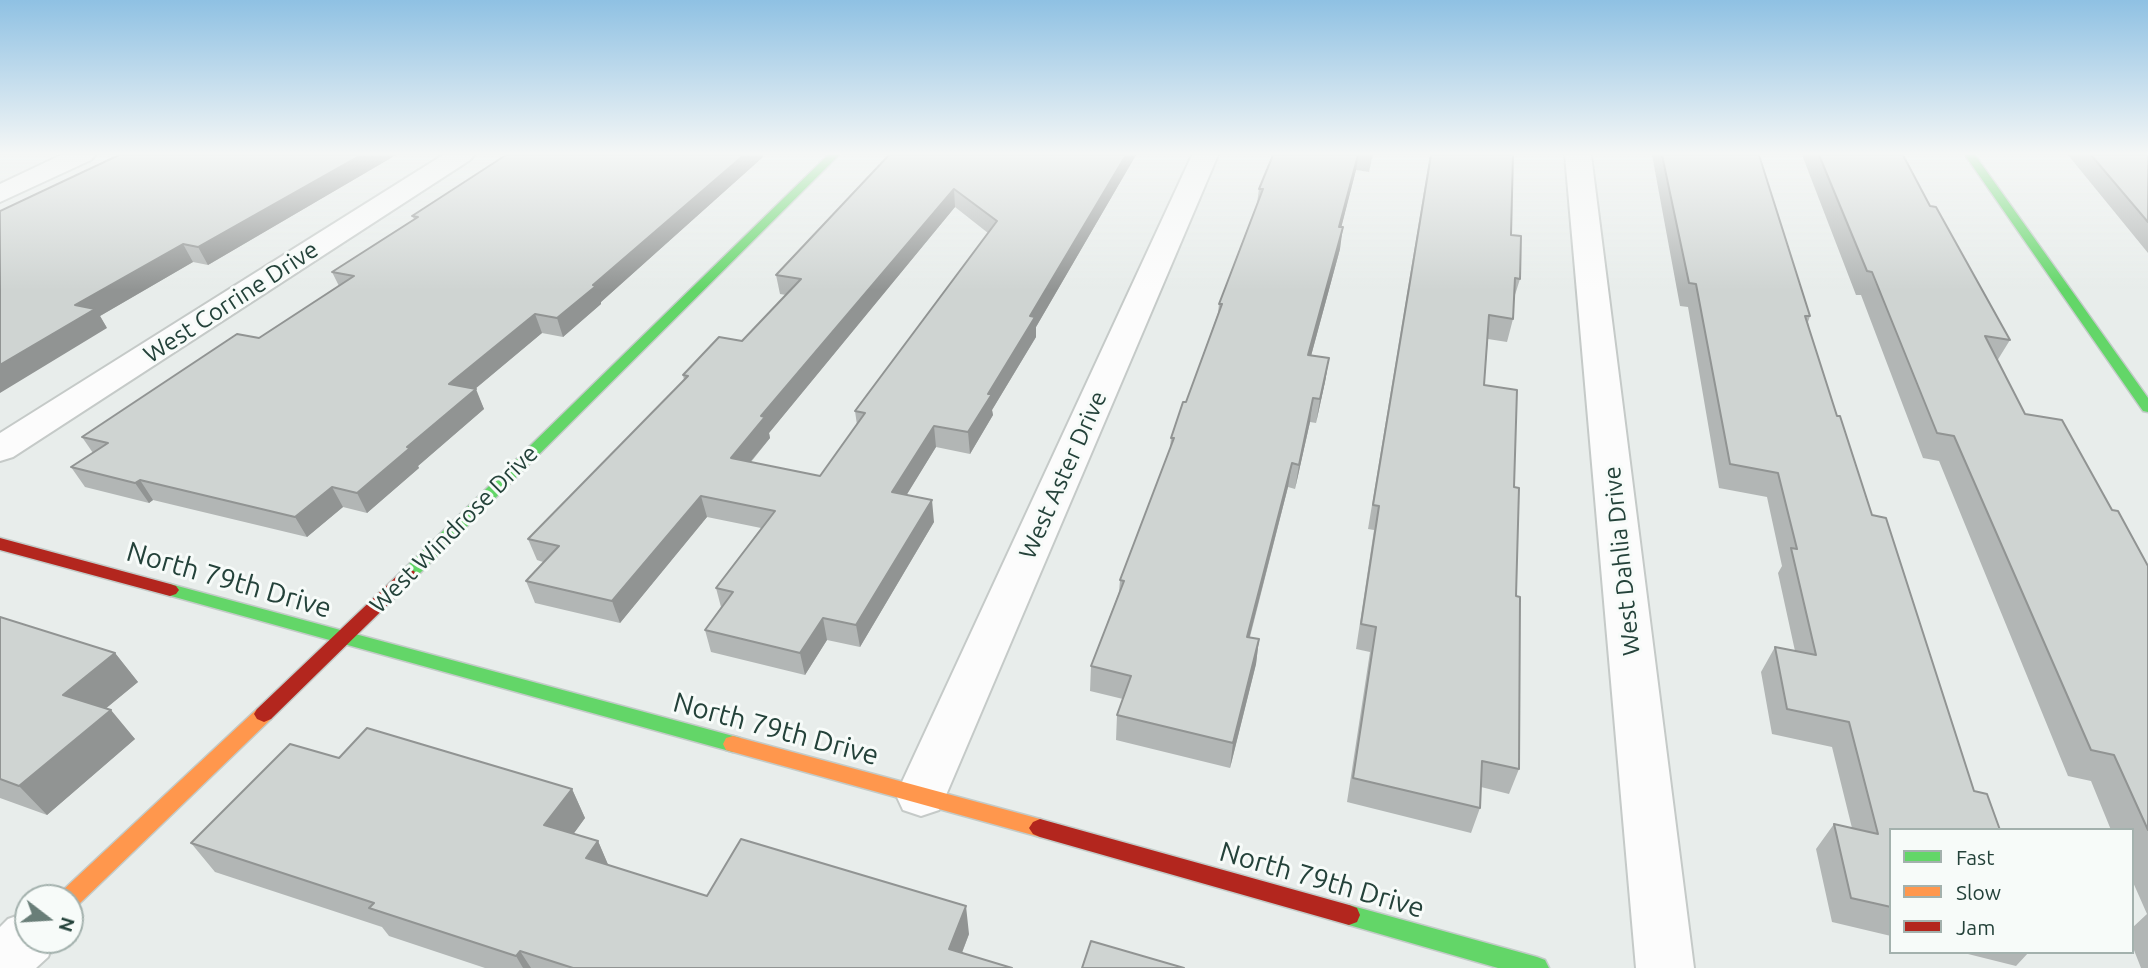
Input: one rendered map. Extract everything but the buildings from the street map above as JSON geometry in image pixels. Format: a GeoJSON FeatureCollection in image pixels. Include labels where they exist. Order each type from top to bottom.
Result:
{"type":"FeatureCollection","features":[{"type":"Feature","properties":{"kind":"street","name":"West Corrine Drive"},"geometry":{"type":"LineString","coordinates":[[0,449],[390,200]]}},
{"type":"Feature","properties":{"kind":"street","name":"West Windrose Drive"},"geometry":{"type":"LineString","coordinates":[[84,885],[343,639],[788,200]]}},
{"type":"Feature","properties":{"kind":"street","name":"West Aster Drive"},"geometry":{"type":"LineString","coordinates":[[921,795],[1185,200]]}},
{"type":"Feature","properties":{"kind":"street","name":"West Dahlia Drive"},"geometry":{"type":"LineString","coordinates":[[1583,200],[1665,968]]}},
{"type":"Feature","properties":{"kind":"street"},"geometry":{"type":"LineString","coordinates":[[2002,200],[2148,408]]}},
{"type":"Feature","properties":{"kind":"street","name":"North 79th Drive"},"geometry":{"type":"LineString","coordinates":[[0,544],[921,795],[1536,968]]}},
{"type":"Feature","properties":{"kind":"street"},"geometry":{"type":"LineString","coordinates":[[0,965],[14,952]]}},
{"type":"Feature","properties":{"kind":"traffic: fast"},"geometry":{"type":"LineString","coordinates":[[408,575],[788,200]]}},
{"type":"Feature","properties":{"kind":"traffic: fast"},"geometry":{"type":"LineString","coordinates":[[2002,200],[2148,408]]}},
{"type":"Feature","properties":{"kind":"traffic: fast"},"geometry":{"type":"LineString","coordinates":[[170,590],[733,744]]}},
{"type":"Feature","properties":{"kind":"traffic: fast"},"geometry":{"type":"LineString","coordinates":[[1349,915],[1537,968]]}},
{"type":"Feature","properties":{"kind":"traffic: slow"},"geometry":{"type":"LineString","coordinates":[[84,885],[264,714]]}},
{"type":"Feature","properties":{"kind":"traffic: slow"},"geometry":{"type":"LineString","coordinates":[[733,744],[1040,828]]}},
{"type":"Feature","properties":{"kind":"traffic: jam"},"geometry":{"type":"LineString","coordinates":[[0,544],[170,590]]}},
{"type":"Feature","properties":{"kind":"traffic: jam"},"geometry":{"type":"LineString","coordinates":[[264,714],[408,575]]}},
{"type":"Feature","properties":{"kind":"traffic: jam"},"geometry":{"type":"LineString","coordinates":[[1040,828],[1349,915]]}}]}
